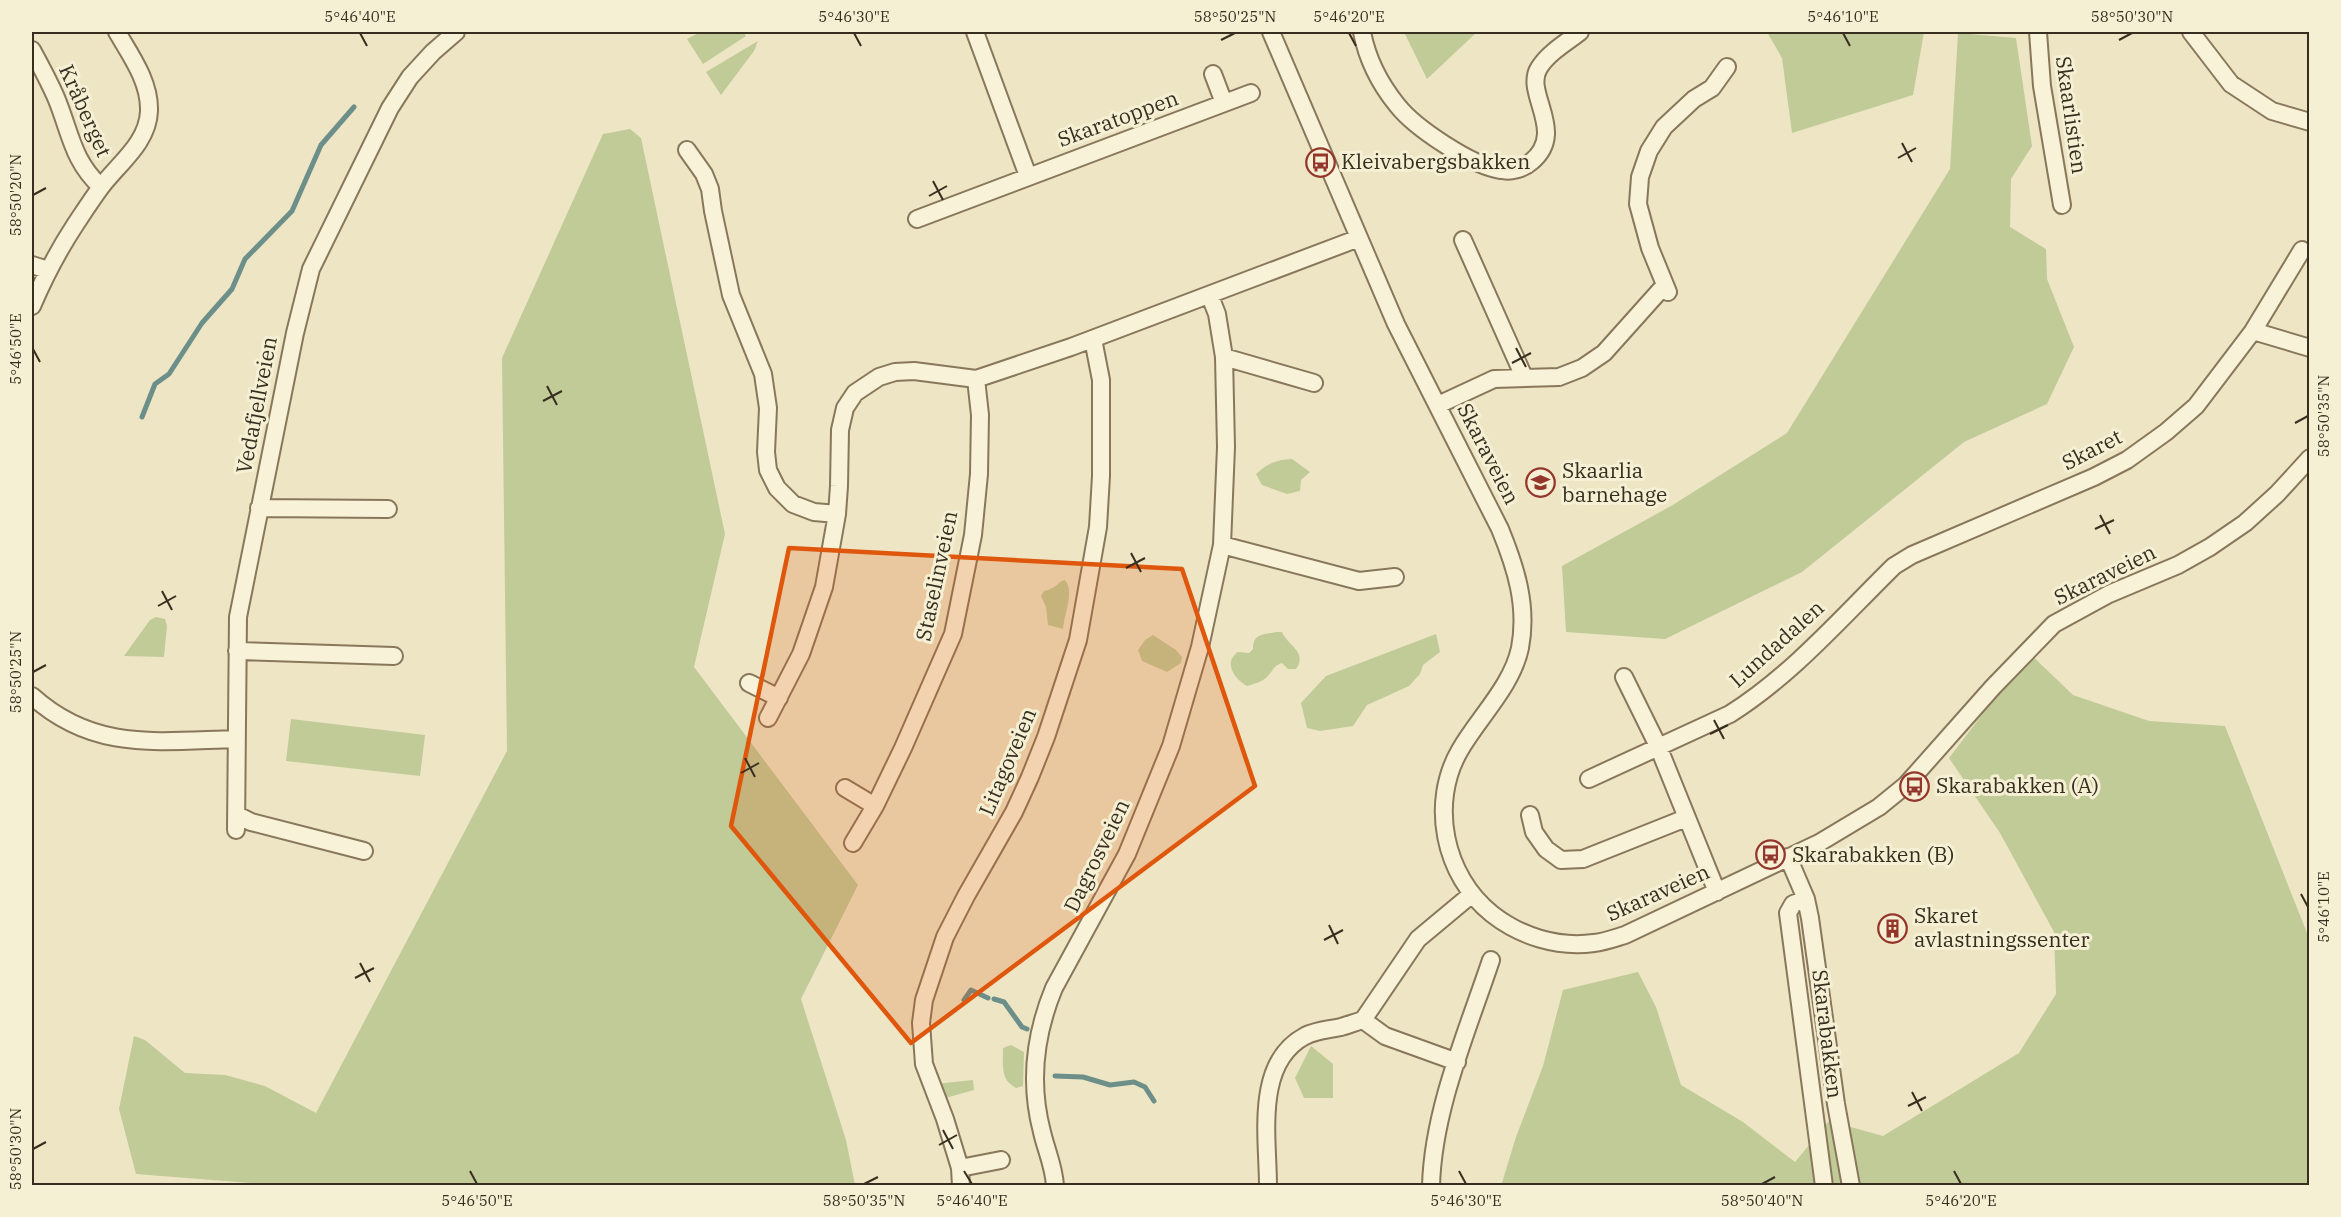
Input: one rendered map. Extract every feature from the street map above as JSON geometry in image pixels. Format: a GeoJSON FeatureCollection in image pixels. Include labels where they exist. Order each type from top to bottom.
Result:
{"type":"FeatureCollection","features":[{"type":"Feature","properties":{"kind":"street"},"geometry":{"type":"LineString","coordinates":[[32,306],[48,270],[101,187],[137,144],[147,124],[149,112],[145,83],[117,32]]}},
{"type":"Feature","properties":{"kind":"street","name":"Vedafjellveien"},"geometry":{"type":"LineString","coordinates":[[364,850],[252,822],[236,822],[238,617],[295,333],[311,269],[390,108],[410,77],[456,32]]}},
{"type":"Feature","properties":{"kind":"street"},"geometry":{"type":"LineString","coordinates":[[975,32],[1028,176]]}},
{"type":"Feature","properties":{"kind":"street","name":"Skaraveien"},"geometry":{"type":"LineString","coordinates":[[1271,32],[1396,324],[1500,529],[1513,562],[1524,611],[1523,633],[1515,661],[1508,678],[1459,751],[1444,799],[1446,840],[1456,868],[1482,907],[1514,929],[1539,939],[1561,943],[1594,943],[1625,935],[1852,825],[1906,785],[1993,687],[2054,624],[2109,594],[2178,565],[2210,548],[2246,523],[2277,495],[2310,458]]}},
{"type":"Feature","properties":{"kind":"street"},"geometry":{"type":"LineString","coordinates":[[1362,32],[1368,57],[1384,87],[1409,118],[1448,146],[1490,168],[1503,171],[1518,169],[1531,162],[1539,153],[1545,139],[1546,124],[1535,78],[1539,68],[1580,32]]}},
{"type":"Feature","properties":{"kind":"street","name":"Skaarlistien"},"geometry":{"type":"LineString","coordinates":[[2038,32],[2042,86],[2062,205]]}},
{"type":"Feature","properties":{"kind":"street"},"geometry":{"type":"LineString","coordinates":[[2191,32],[2231,84],[2272,111],[2310,122]]}},
{"type":"Feature","properties":{"kind":"street","name":"Kråberget"},"geometry":{"type":"LineString","coordinates":[[32,50],[51,85],[79,161],[89,176],[101,187]]}},
{"type":"Feature","properties":{"kind":"street"},"geometry":{"type":"LineString","coordinates":[[1438,405],[1494,379],[1559,377],[1582,368],[1604,353],[1666,289],[1638,204],[1640,177],[1649,151],[1664,127],[1694,99],[1712,88],[1727,67]]}},
{"type":"Feature","properties":{"kind":"street"},"geometry":{"type":"LineString","coordinates":[[1213,74],[1224,103]]}},
{"type":"Feature","properties":{"kind":"street","name":"Skaratoppen"},"geometry":{"type":"LineString","coordinates":[[917,219],[1251,93]]}},
{"type":"Feature","properties":{"kind":"street"},"geometry":{"type":"LineString","coordinates":[[687,150],[704,174],[710,189],[712,211],[731,295],[763,374],[768,408],[766,452],[768,470],[777,488],[793,504],[814,512],[837,514]]}},
{"type":"Feature","properties":{"kind":"street"},"geometry":{"type":"LineString","coordinates":[[768,718],[801,654],[824,587],[837,514],[840,430],[845,408],[855,393],[879,376],[895,372],[914,371],[976,379],[1210,296],[1359,237]]}},
{"type":"Feature","properties":{"kind":"street"},"geometry":{"type":"LineString","coordinates":[[1463,240],[1524,377]]}},
{"type":"Feature","properties":{"kind":"street","name":"Skaret"},"geometry":{"type":"LineString","coordinates":[[1912,555],[2094,477],[2127,460],[2166,432],[2196,406],[2253,331],[2302,249]]}},
{"type":"Feature","properties":{"kind":"street"},"geometry":{"type":"LineString","coordinates":[[32,265],[48,270]]}},
{"type":"Feature","properties":{"kind":"street","name":"Dagrosveien"},"geometry":{"type":"LineString","coordinates":[[1055,1185],[1035,1095],[1035,1061],[1044,1011],[1054,988],[1127,854],[1166,757],[1200,647],[1222,545],[1226,447],[1224,357],[1217,314],[1210,296]]}},
{"type":"Feature","properties":{"kind":"street"},"geometry":{"type":"LineString","coordinates":[[2253,331],[2310,348]]}},
{"type":"Feature","properties":{"kind":"street","name":"Litagoveien"},"geometry":{"type":"LineString","coordinates":[[961,1185],[960,1168],[945,1119],[924,1064],[921,1023],[924,1000],[945,937],[1014,813],[1030,777],[1046,737],[1078,640],[1098,527],[1101,476],[1101,380],[1093,339]]}},
{"type":"Feature","properties":{"kind":"street"},"geometry":{"type":"LineString","coordinates":[[1224,357],[1314,383]]}},
{"type":"Feature","properties":{"kind":"street","name":"Staselinveien"},"geometry":{"type":"LineString","coordinates":[[853,843],[875,806],[903,748],[952,634],[973,535],[979,474],[980,415],[976,379]]}},
{"type":"Feature","properties":{"kind":"street"},"geometry":{"type":"LineString","coordinates":[[260,508],[388,509]]}},
{"type":"Feature","properties":{"kind":"street"},"geometry":{"type":"LineString","coordinates":[[1222,545],[1359,581],[1395,577]]}},
{"type":"Feature","properties":{"kind":"street","name":"Lundadalen"},"geometry":{"type":"LineString","coordinates":[[1589,778],[1730,714],[1751,700],[1781,676],[1894,566],[1912,555]]}},
{"type":"Feature","properties":{"kind":"street"},"geometry":{"type":"LineString","coordinates":[[237,651],[394,656]]}},
{"type":"Feature","properties":{"kind":"street"},"geometry":{"type":"LineString","coordinates":[[1624,677],[1658,746],[1717,892]]}},
{"type":"Feature","properties":{"kind":"street"},"geometry":{"type":"LineString","coordinates":[[749,683],[779,698]]}},
{"type":"Feature","properties":{"kind":"street"},"geometry":{"type":"LineString","coordinates":[[32,696],[65,722],[102,736],[130,740],[236,739]]}},
{"type":"Feature","properties":{"kind":"street"},"geometry":{"type":"LineString","coordinates":[[845,788],[875,806]]}},
{"type":"Feature","properties":{"kind":"street"},"geometry":{"type":"LineString","coordinates":[[1530,815],[1534,832],[1546,849],[1561,860],[1583,860],[1686,818]]}},
{"type":"Feature","properties":{"kind":"street","name":"Skarabakken"},"geometry":{"type":"LineString","coordinates":[[1788,857],[1806,899],[1814,936],[1836,1104],[1851,1185]]}},
{"type":"Feature","properties":{"kind":"street"},"geometry":{"type":"LineString","coordinates":[[1268,1185],[1268,1099],[1274,1073],[1287,1048],[1305,1036],[1324,1029],[1341,1027],[1363,1020],[1418,939],[1472,894]]}},
{"type":"Feature","properties":{"kind":"street","name":"Skarabakken"},"geometry":{"type":"LineString","coordinates":[[1806,899],[1793,904],[1788,913],[1824,1185]]}},
{"type":"Feature","properties":{"kind":"street"},"geometry":{"type":"LineString","coordinates":[[1431,1185],[1434,1145],[1457,1062],[1491,960]]}},
{"type":"Feature","properties":{"kind":"street"},"geometry":{"type":"LineString","coordinates":[[1363,1020],[1385,1036],[1457,1062]]}},
{"type":"Feature","properties":{"kind":"street"},"geometry":{"type":"LineString","coordinates":[[960,1168],[1002,1160]]}},
{"type":"Feature","properties":{"kind":"highlighted area"},"geometry":{"type":"Polygon","coordinates":[[[789,548],[1182,569],[1255,786],[911,1043],[731,826],[789,548]]]}},
{"type":"Feature","properties":{"kind":"green space"},"geometry":{"type":"Polygon","coordinates":[[[700,32],[743,32],[746,36],[703,64],[687,39],[700,32]]]}},
{"type":"Feature","properties":{"kind":"green space"},"geometry":{"type":"Polygon","coordinates":[[[1404,32],[1477,32],[1427,79],[1404,32]]]}},
{"type":"Feature","properties":{"kind":"green space"},"geometry":{"type":"Polygon","coordinates":[[[1767,32],[1924,32],[1913,95],[1792,133],[1782,58],[1767,32]]]}},
{"type":"Feature","properties":{"kind":"green space"},"geometry":{"type":"Polygon","coordinates":[[[1958,33],[2016,38],[2032,146],[2011,179],[2010,227],[2046,249],[2047,279],[2074,347],[2047,404],[1964,442],[1802,572],[1665,639],[1566,632],[1562,566],[1671,506],[1787,433],[1950,169],[1958,33]]]}},
{"type":"Feature","properties":{"kind":"green space"},"geometry":{"type":"Polygon","coordinates":[[[758,41],[754,51],[721,95],[706,72],[758,41]]]}},
{"type":"Feature","properties":{"kind":"green space"},"geometry":{"type":"Polygon","coordinates":[[[630,129],[641,138],[725,534],[694,667],[858,885],[801,999],[846,1140],[855,1185],[251,1186],[251,1183],[136,1174],[119,1109],[134,1036],[145,1040],[185,1073],[225,1075],[265,1086],[316,1113],[507,751],[502,358],[603,134],[630,129]]]}},
{"type":"Feature","properties":{"kind":"green space"},"geometry":{"type":"Polygon","coordinates":[[[1292,459],[1310,472],[1301,480],[1300,491],[1287,494],[1262,485],[1256,474],[1260,470],[1272,463],[1292,459]]]}},
{"type":"Feature","properties":{"kind":"green space"},"geometry":{"type":"Polygon","coordinates":[[[1065,580],[1069,597],[1063,629],[1048,625],[1046,607],[1041,596],[1044,591],[1065,580]]]}},
{"type":"Feature","properties":{"kind":"green space"},"geometry":{"type":"Polygon","coordinates":[[[156,617],[165,619],[167,626],[164,657],[124,656],[150,620],[156,617]]]}},
{"type":"Feature","properties":{"kind":"green space"},"geometry":{"type":"Polygon","coordinates":[[[1282,632],[1296,649],[1300,658],[1296,669],[1288,669],[1282,663],[1279,664],[1265,679],[1247,686],[1234,675],[1231,661],[1238,652],[1249,653],[1257,637],[1282,632]]]}},
{"type":"Feature","properties":{"kind":"green space"},"geometry":{"type":"Polygon","coordinates":[[[1436,634],[1440,652],[1423,665],[1420,674],[1409,686],[1367,705],[1353,726],[1320,731],[1307,728],[1301,703],[1326,676],[1436,634]]]}},
{"type":"Feature","properties":{"kind":"green space"},"geometry":{"type":"Polygon","coordinates":[[[1153,635],[1176,650],[1182,657],[1181,663],[1167,672],[1142,661],[1138,650],[1145,640],[1153,635]]]}},
{"type":"Feature","properties":{"kind":"green space"},"geometry":{"type":"Polygon","coordinates":[[[2029,653],[2073,695],[2149,721],[2225,726],[2309,938],[2309,1185],[1501,1186],[1516,1137],[1543,1066],[1563,990],[1638,972],[1656,1007],[1681,1085],[1743,1122],[1795,1162],[1829,1121],[1883,1136],[2019,1053],[2056,994],[2054,932],[2000,833],[1949,758],[2029,653]]]}},
{"type":"Feature","properties":{"kind":"green space"},"geometry":{"type":"Polygon","coordinates":[[[291,719],[425,735],[420,776],[286,761],[291,719]]]}},
{"type":"Feature","properties":{"kind":"green space"},"geometry":{"type":"Polygon","coordinates":[[[1011,1045],[1024,1052],[1023,1086],[1016,1088],[1007,1081],[1003,1066],[1003,1048],[1011,1045]]]}},
{"type":"Feature","properties":{"kind":"green space"},"geometry":{"type":"Polygon","coordinates":[[[1311,1046],[1333,1064],[1333,1098],[1304,1098],[1295,1078],[1311,1046]]]}},
{"type":"Feature","properties":{"kind":"green space"},"geometry":{"type":"Polygon","coordinates":[[[973,1080],[974,1090],[942,1099],[935,1084],[973,1080]]]}},
{"type":"Feature","properties":{"kind":"waterway"},"geometry":{"type":"LineString","coordinates":[[142,417],[155,384],[169,374],[202,323],[232,289],[245,259],[292,211],[321,145],[354,107]]}},
{"type":"Feature","properties":{"kind":"waterway"},"geometry":{"type":"LineString","coordinates":[[964,1000],[971,990],[988,998]]}},
{"type":"Feature","properties":{"kind":"waterway"},"geometry":{"type":"LineString","coordinates":[[994,999],[1004,1002],[1022,1027],[1027,1029]]}},
{"type":"Feature","properties":{"kind":"waterway"},"geometry":{"type":"LineString","coordinates":[[1055,1076],[1083,1077],[1110,1085],[1134,1082],[1145,1087],[1154,1101]]}},
{"type":"Feature","properties":{"kind":"place","name":"Kleivabergsbakken"},"geometry":{"type":"Point","coordinates":[1320,162]}},
{"type":"Feature","properties":{"kind":"place","name":"Skaarlia barnehage"},"geometry":{"type":"Point","coordinates":[1541,483]}},
{"type":"Feature","properties":{"kind":"place","name":"Skarabakken (A)"},"geometry":{"type":"Point","coordinates":[1915,786]}},
{"type":"Feature","properties":{"kind":"place","name":"Skarabakken (B)"},"geometry":{"type":"Point","coordinates":[1771,855]}},
{"type":"Feature","properties":{"kind":"place","name":"Skaret avlastningssenter"},"geometry":{"type":"Point","coordinates":[1893,928]}}]}
